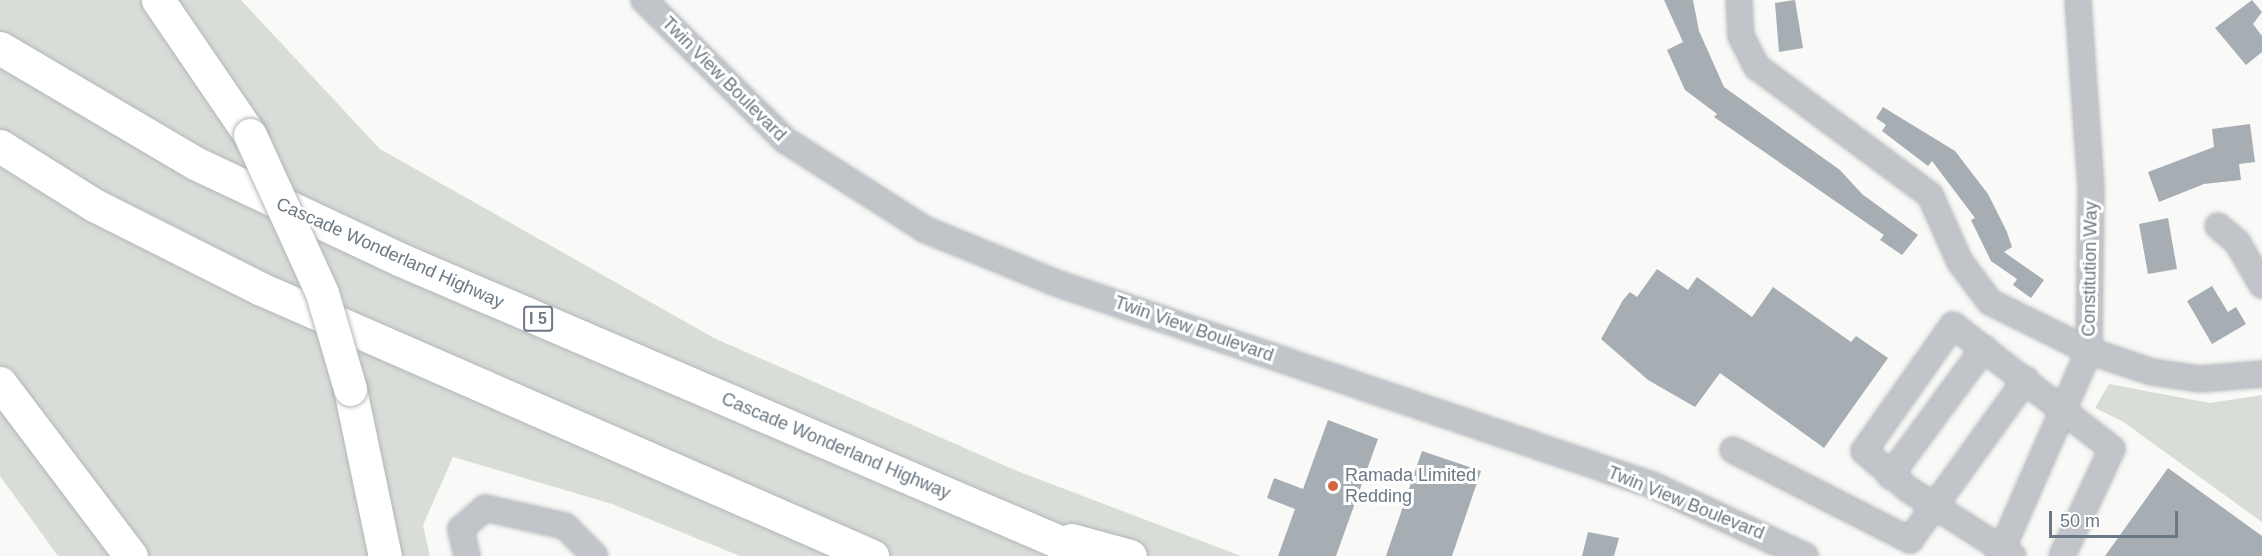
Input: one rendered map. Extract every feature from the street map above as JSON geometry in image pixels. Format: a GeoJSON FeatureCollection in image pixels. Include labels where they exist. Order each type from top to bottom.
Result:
{"type":"FeatureCollection","features":[{"type":"Feature","properties":{"kind":"highway"},"geometry":{"type":"LineString","coordinates":[[158,0],[250,135],[322,292],[350,389],[385,556]]}},
{"type":"Feature","properties":{"kind":"highway","name":"Cascade Wonderland Highway"},"geometry":{"type":"LineString","coordinates":[[0,48],[195,163],[389,255],[1045,533],[1092,556]]}},
{"type":"Feature","properties":{"kind":"highway"},"geometry":{"type":"LineString","coordinates":[[0,146],[94,205],[261,289],[872,556]]}},
{"type":"Feature","properties":{"kind":"highway"},"geometry":{"type":"LineString","coordinates":[[0,383],[131,556]]}},
{"type":"Feature","properties":{"kind":"highway"},"geometry":{"type":"LineString","coordinates":[[1045,533],[1130,556]]}},
{"type":"Feature","properties":{"kind":"street","name":"Twin View Boulevard"},"geometry":{"type":"LineString","coordinates":[[644,0],[785,140],[926,230],[1056,284],[1652,485],[1805,556]]}},
{"type":"Feature","properties":{"kind":"street"},"geometry":{"type":"LineString","coordinates":[[1739,0],[1741,36],[1757,67],[1930,195],[1960,262],[1990,302],[2089,351],[2152,372],[2200,379],[2262,374]]}},
{"type":"Feature","properties":{"kind":"street","name":"Constitution Way"},"geometry":{"type":"LineString","coordinates":[[2005,554],[2089,351],[2091,187],[2078,0]]}},
{"type":"Feature","properties":{"kind":"street"},"geometry":{"type":"LineString","coordinates":[[2218,226],[2237,242],[2262,285]]}},
{"type":"Feature","properties":{"kind":"street"},"geometry":{"type":"LineString","coordinates":[[2005,554],[1866,458],[1864,446],[1948,327],[1959,328],[2066,410],[2112,449],[2062,556]]}},
{"type":"Feature","properties":{"kind":"street"},"geometry":{"type":"LineString","coordinates":[[1890,476],[1984,348]]}},
{"type":"Feature","properties":{"kind":"street"},"geometry":{"type":"LineString","coordinates":[[1733,450],[1910,540],[2026,379]]}},
{"type":"Feature","properties":{"kind":"street"},"geometry":{"type":"LineString","coordinates":[[1904,389],[1936,413]]}},
{"type":"Feature","properties":{"kind":"street"},"geometry":{"type":"LineString","coordinates":[[467,556],[461,529],[485,507],[565,526],[595,556]]}},
{"type":"Feature","properties":{"kind":"shaded area"},"geometry":{"type":"Polygon","coordinates":[[[0,0],[241,0],[380,149],[714,338],[1017,471],[1241,556],[740,556],[612,504],[453,457],[423,525],[430,556],[58,556],[0,476],[0,0]]]}},
{"type":"Feature","properties":{"kind":"shaded area"},"geometry":{"type":"Polygon","coordinates":[[[2109,384],[2210,403],[2262,395],[2262,522],[2122,421],[2095,408],[2109,384]]]}},
{"type":"Feature","properties":{"kind":"building"},"geometry":{"type":"Polygon","coordinates":[[[1664,0],[1693,0],[1699,31],[1724,87],[1840,170],[1862,194],[1918,235],[1902,255],[1880,240],[1884,235],[1714,117],[1717,114],[1685,90],[1667,50],[1683,42],[1664,0]]]}},
{"type":"Feature","properties":{"kind":"building"},"geometry":{"type":"Polygon","coordinates":[[[1795,0],[1803,48],[1779,52],[1775,3],[1795,0]]]}},
{"type":"Feature","properties":{"kind":"building"},"geometry":{"type":"Polygon","coordinates":[[[2252,0],[2262,12],[2253,24],[2262,36],[2262,52],[2246,65],[2215,28],[2252,0]]]}},
{"type":"Feature","properties":{"kind":"building"},"geometry":{"type":"Polygon","coordinates":[[[1883,107],[1955,151],[1988,194],[2007,232],[2012,247],[2004,252],[2044,280],[2031,298],[2013,285],[2017,279],[1991,261],[1971,220],[1975,218],[1932,161],[1928,166],[1882,131],[1886,125],[1876,118],[1883,107]]]}},
{"type":"Feature","properties":{"kind":"building"},"geometry":{"type":"Polygon","coordinates":[[[2250,124],[2255,162],[2239,164],[2241,180],[2204,184],[2159,202],[2148,172],[2214,147],[2212,129],[2250,124]]]}},
{"type":"Feature","properties":{"kind":"building"},"geometry":{"type":"Polygon","coordinates":[[[2168,218],[2177,269],[2148,274],[2139,224],[2168,218]]]}},
{"type":"Feature","properties":{"kind":"building"},"geometry":{"type":"Polygon","coordinates":[[[1657,269],[1688,290],[1697,277],[1752,317],[1773,287],[1851,342],[1856,336],[1888,358],[1824,448],[1720,373],[1695,407],[1648,380],[1601,339],[1623,300],[1630,292],[1637,297],[1657,269]]]}},
{"type":"Feature","properties":{"kind":"building"},"geometry":{"type":"Polygon","coordinates":[[[2212,286],[2228,312],[2236,307],[2246,324],[2212,344],[2187,301],[2212,286]]]}},
{"type":"Feature","properties":{"kind":"building","name":"Ramada Limited Redding"},"geometry":{"type":"Polygon","coordinates":[[[1328,420],[1378,439],[1336,556],[1278,556],[1295,509],[1267,498],[1274,478],[1303,489],[1328,420]]]}},
{"type":"Feature","properties":{"kind":"building"},"geometry":{"type":"Polygon","coordinates":[[[1422,451],[1481,471],[1452,556],[1386,556],[1422,451]]]}},
{"type":"Feature","properties":{"kind":"building"},"geometry":{"type":"Polygon","coordinates":[[[2168,468],[2262,536],[2262,556],[2105,556],[2168,468]]]}},
{"type":"Feature","properties":{"kind":"building"},"geometry":{"type":"Polygon","coordinates":[[[1588,532],[1619,538],[1614,556],[1582,556],[1588,532]]]}},
{"type":"Feature","properties":{"kind":"place","name":"Ramada Limited Redding"},"geometry":{"type":"Point","coordinates":[1333,486]}}]}
